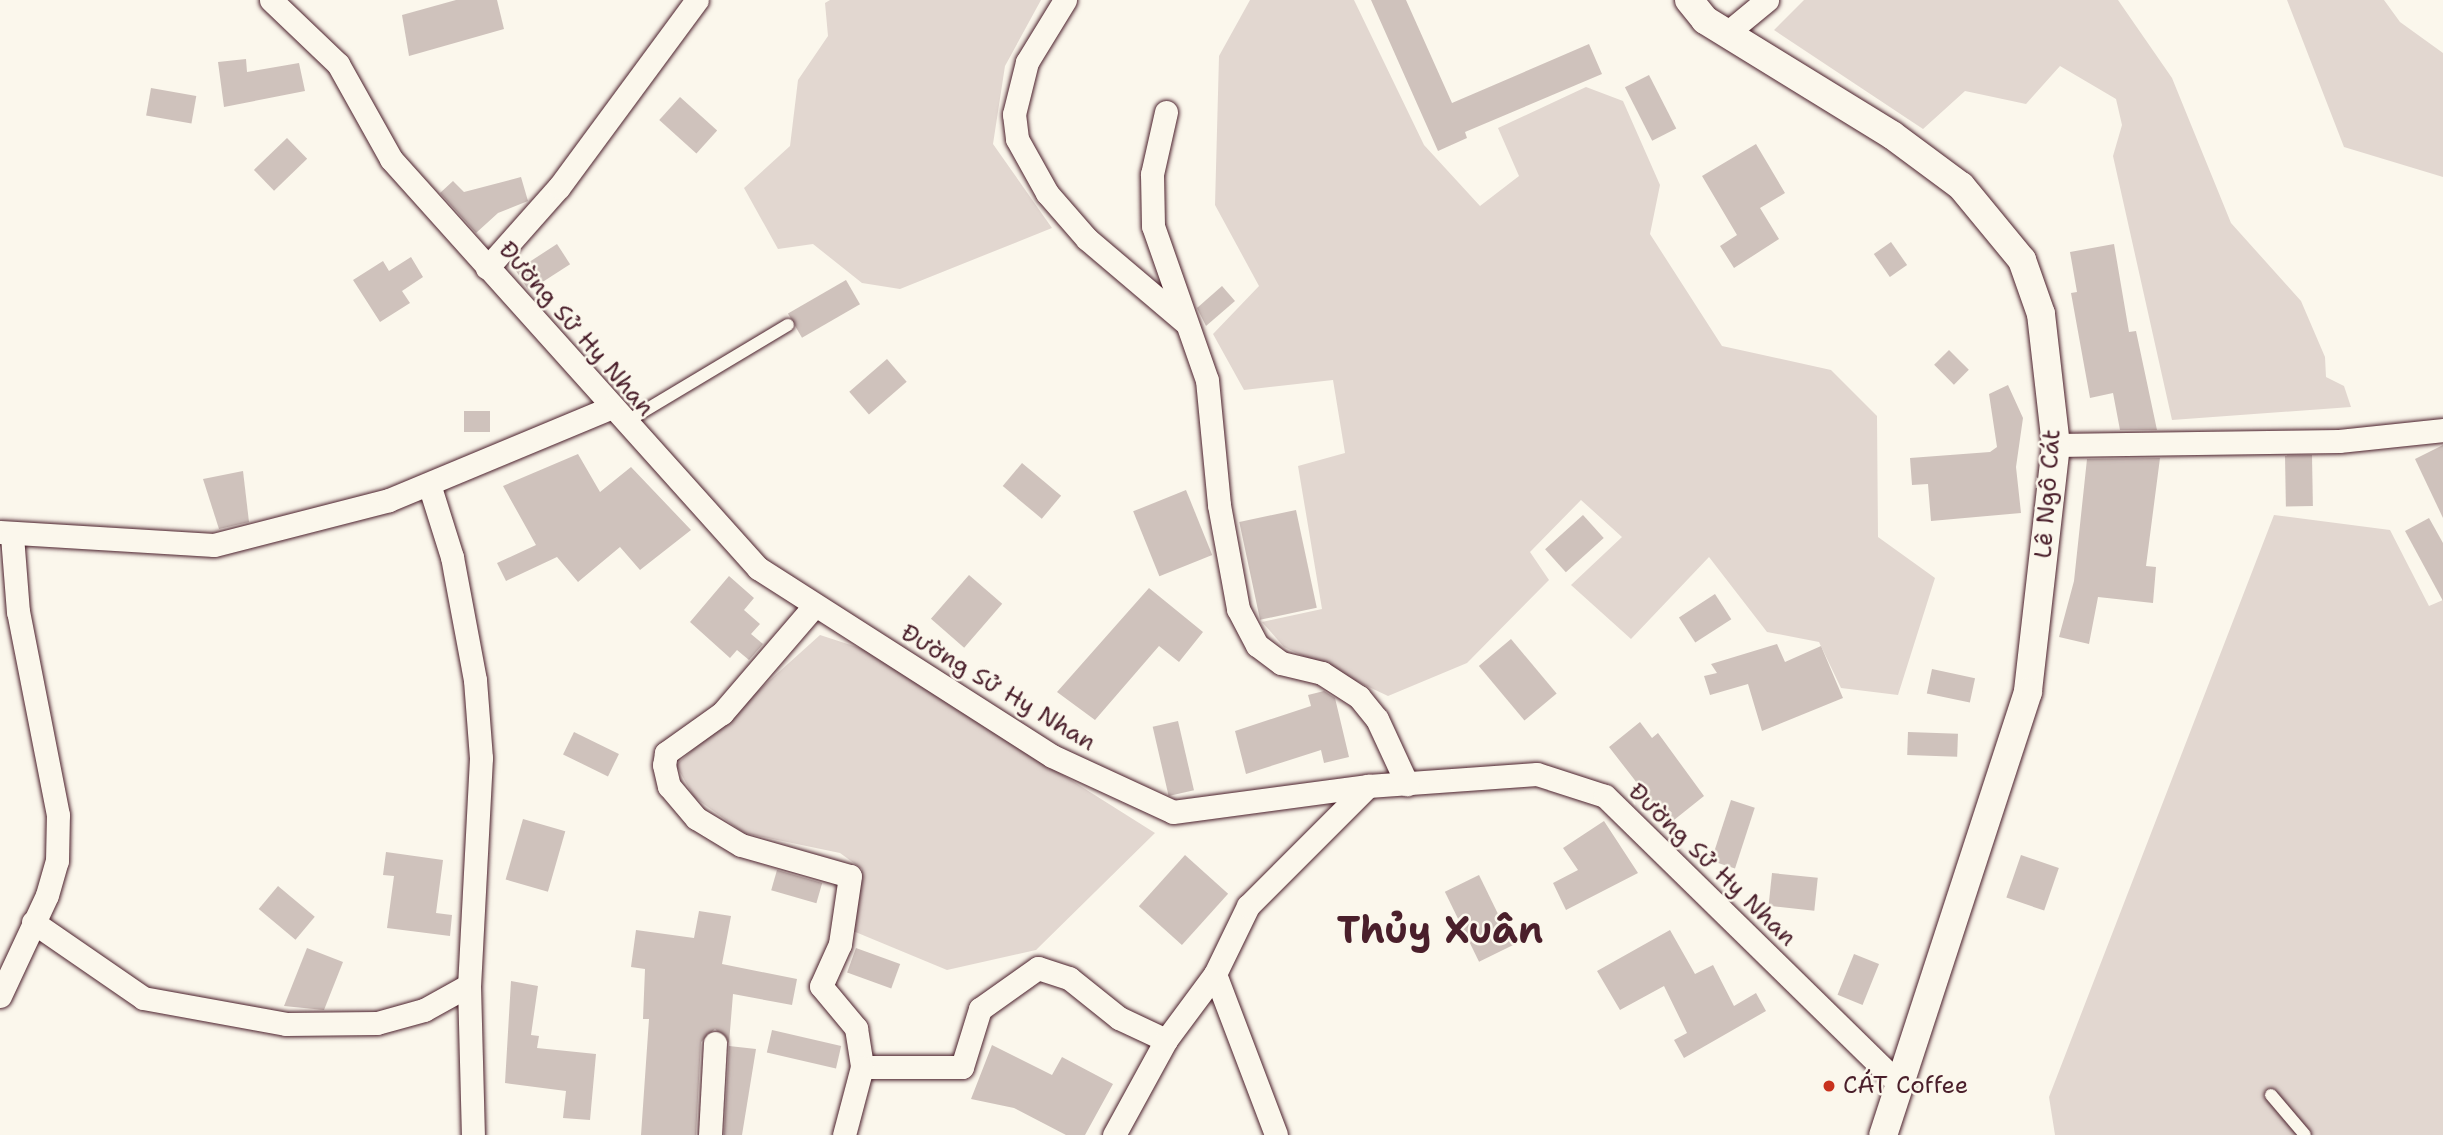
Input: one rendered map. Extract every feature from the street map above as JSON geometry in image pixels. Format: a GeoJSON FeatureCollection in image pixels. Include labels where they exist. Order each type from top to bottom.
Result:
{"type":"FeatureCollection","features":[{"type":"Feature","properties":{"kind":"street","name":"Đường Sử Hy Nhan"},"geometry":{"type":"LineString","coordinates":[[271,0],[338,64],[391,159],[617,416],[758,568],[1052,756],[1173,812],[1368,786],[1537,774],[1605,796],[1897,1082]]}},
{"type":"Feature","properties":{"kind":"street"},"geometry":{"type":"LineString","coordinates":[[488,268],[559,187],[697,0]]}},
{"type":"Feature","properties":{"kind":"street"},"geometry":{"type":"LineString","coordinates":[[1065,0],[1027,62],[1014,114],[1017,139],[1047,193],[1087,239],[1187,324]]}},
{"type":"Feature","properties":{"kind":"street","name":"Lê Ngô Cát"},"geometry":{"type":"LineString","coordinates":[[1689,0],[1727,33],[1961,186],[2022,260],[2041,314],[2056,445],[2028,692],[1897,1082],[1883,1135]]}},
{"type":"Feature","properties":{"kind":"street"},"geometry":{"type":"LineString","coordinates":[[1727,33],[1767,0]]}},
{"type":"Feature","properties":{"kind":"street"},"geometry":{"type":"LineString","coordinates":[[1166,112],[1152,174],[1153,226],[1207,380],[1219,505],[1238,610],[1257,645],[1281,663],[1322,673],[1359,697],[1377,719],[1407,784]]}},
{"type":"Feature","properties":{"kind":"street"},"geometry":{"type":"LineString","coordinates":[[0,996],[57,861],[58,815],[18,612],[6,534],[214,545],[429,484],[617,416]]}},
{"type":"Feature","properties":{"kind":"street"},"geometry":{"type":"LineString","coordinates":[[2056,445],[2339,441],[2443,430]]}},
{"type":"Feature","properties":{"kind":"street"},"geometry":{"type":"LineString","coordinates":[[429,484],[452,557],[477,693],[481,758],[469,985],[473,1135]]}},
{"type":"Feature","properties":{"kind":"street"},"geometry":{"type":"LineString","coordinates":[[816,605],[722,713],[666,753],[664,765],[669,786],[696,818],[741,845],[850,876],[841,944],[821,986],[856,1028],[862,1067],[844,1135]]}},
{"type":"Feature","properties":{"kind":"street"},"geometry":{"type":"LineString","coordinates":[[1114,1135],[1166,1040],[1215,974],[1248,906],[1368,786]]}},
{"type":"Feature","properties":{"kind":"street"},"geometry":{"type":"LineString","coordinates":[[33,922],[143,998],[286,1024],[377,1023],[424,1010],[469,985]]}},
{"type":"Feature","properties":{"kind":"street"},"geometry":{"type":"LineString","coordinates":[[862,1067],[962,1067],[980,1009],[1038,968],[1069,978],[1119,1018],[1166,1040]]}},
{"type":"Feature","properties":{"kind":"street"},"geometry":{"type":"LineString","coordinates":[[1215,974],[1276,1135]]}},
{"type":"Feature","properties":{"kind":"street"},"geometry":{"type":"LineString","coordinates":[[710,1135],[715,1043]]}},
{"type":"Feature","properties":{"kind":"lane"},"geometry":{"type":"LineString","coordinates":[[617,416],[789,325]]}},
{"type":"Feature","properties":{"kind":"lane"},"geometry":{"type":"LineString","coordinates":[[2271,1095],[2305,1135]]}},
{"type":"Feature","properties":{"kind":"shaded area"},"geometry":{"type":"Polygon","coordinates":[[[830,0],[1041,0],[1005,66],[993,144],[1052,228],[900,289],[862,283],[813,244],[778,249],[744,188],[790,146],[798,80],[828,36],[825,3],[830,0]]]}},
{"type":"Feature","properties":{"kind":"shaded area"},"geometry":{"type":"Polygon","coordinates":[[[1250,0],[1354,0],[1424,145],[1480,206],[1519,176],[1498,128],[1586,87],[1623,101],[1660,185],[1650,234],[1722,346],[1831,370],[1877,416],[1878,537],[1935,578],[1898,695],[1841,688],[1819,642],[1767,632],[1709,557],[1631,639],[1571,585],[1622,537],[1581,500],[1530,552],[1549,580],[1467,663],[1388,696],[1284,647],[1262,622],[1322,609],[1298,466],[1345,453],[1333,380],[1244,390],[1213,334],[1259,286],[1215,205],[1219,56],[1250,0]]]}},
{"type":"Feature","properties":{"kind":"shaded area"},"geometry":{"type":"Polygon","coordinates":[[[1804,0],[2118,0],[2172,78],[2231,223],[2301,301],[2325,357],[2326,377],[2344,386],[2351,407],[2172,420],[2113,156],[2122,125],[2116,99],[2060,66],[2026,104],[1965,91],[1923,129],[1774,30],[1804,0]]]}},
{"type":"Feature","properties":{"kind":"shaded area"},"geometry":{"type":"Polygon","coordinates":[[[2287,0],[2384,0],[2400,22],[2443,53],[2443,177],[2344,147],[2287,0]]]}},
{"type":"Feature","properties":{"kind":"shaded area"},"geometry":{"type":"Polygon","coordinates":[[[2274,515],[2390,530],[2429,606],[2443,600],[2443,1135],[2055,1135],[2049,1097],[2274,515]]]}},
{"type":"Feature","properties":{"kind":"shaded area"},"geometry":{"type":"Polygon","coordinates":[[[820,635],[863,649],[1155,833],[1036,950],[947,970],[853,931],[862,869],[840,853],[744,833],[694,797],[676,765],[820,635]]]}},
{"type":"Feature","properties":{"kind":"building"},"geometry":{"type":"Polygon","coordinates":[[[456,0],[497,0],[504,29],[409,56],[402,15],[456,0]]]}},
{"type":"Feature","properties":{"kind":"building"},"geometry":{"type":"Polygon","coordinates":[[[1371,0],[1406,0],[1452,103],[1589,44],[1602,74],[1465,132],[1467,138],[1438,151],[1371,0]]]}},
{"type":"Feature","properties":{"kind":"building"},"geometry":{"type":"Polygon","coordinates":[[[246,59],[247,72],[299,63],[305,91],[224,107],[218,62],[246,59]]]}},
{"type":"Feature","properties":{"kind":"building"},"geometry":{"type":"Polygon","coordinates":[[[1649,75],[1676,128],[1652,141],[1625,87],[1649,75]]]}},
{"type":"Feature","properties":{"kind":"building"},"geometry":{"type":"Polygon","coordinates":[[[151,88],[196,96],[191,124],[146,116],[151,88]]]}},
{"type":"Feature","properties":{"kind":"building"},"geometry":{"type":"Polygon","coordinates":[[[680,97],[717,130],[696,153],[659,120],[680,97]]]}},
{"type":"Feature","properties":{"kind":"building"},"geometry":{"type":"Polygon","coordinates":[[[287,138],[307,159],[274,191],[254,170],[287,138]]]}},
{"type":"Feature","properties":{"kind":"building"},"geometry":{"type":"Polygon","coordinates":[[[1756,144],[1785,193],[1760,208],[1779,239],[1734,268],[1720,246],[1737,235],[1702,176],[1756,144]]]}},
{"type":"Feature","properties":{"kind":"building"},"geometry":{"type":"Polygon","coordinates":[[[521,177],[528,201],[498,213],[476,233],[440,193],[453,181],[464,192],[521,177]]]}},
{"type":"Feature","properties":{"kind":"building"},"geometry":{"type":"Polygon","coordinates":[[[1891,242],[1907,265],[1890,277],[1874,254],[1891,242]]]}},
{"type":"Feature","properties":{"kind":"building"},"geometry":{"type":"Polygon","coordinates":[[[557,244],[570,264],[529,291],[516,271],[557,244]]]}},
{"type":"Feature","properties":{"kind":"building"},"geometry":{"type":"Polygon","coordinates":[[[2114,244],[2129,332],[2136,331],[2157,430],[2120,430],[2113,393],[2090,398],[2071,293],[2077,292],[2070,252],[2114,244]]]}},
{"type":"Feature","properties":{"kind":"building"},"geometry":{"type":"Polygon","coordinates":[[[411,257],[423,277],[402,291],[410,303],[380,322],[353,280],[383,261],[389,271],[411,257]]]}},
{"type":"Feature","properties":{"kind":"building"},"geometry":{"type":"Polygon","coordinates":[[[846,280],[860,304],[802,338],[788,314],[846,280]]]}},
{"type":"Feature","properties":{"kind":"building"},"geometry":{"type":"Polygon","coordinates":[[[1222,286],[1235,301],[1206,326],[1197,308],[1222,286]]]}},
{"type":"Feature","properties":{"kind":"building"},"geometry":{"type":"Polygon","coordinates":[[[1949,350],[1969,370],[1954,385],[1934,365],[1949,350]]]}},
{"type":"Feature","properties":{"kind":"building"},"geometry":{"type":"Polygon","coordinates":[[[887,359],[907,382],[869,414],[849,392],[887,359]]]}},
{"type":"Feature","properties":{"kind":"building"},"geometry":{"type":"Polygon","coordinates":[[[2008,385],[2023,418],[2016,467],[2021,513],[1931,521],[1928,484],[1912,485],[1910,458],[1990,452],[1997,447],[1989,394],[2008,385]]]}},
{"type":"Feature","properties":{"kind":"building"},"geometry":{"type":"Polygon","coordinates":[[[464,411],[490,411],[490,432],[464,432],[464,411]]]}},
{"type":"Feature","properties":{"kind":"building"},"geometry":{"type":"Polygon","coordinates":[[[2443,445],[2443,518],[2415,459],[2443,445]]]}},
{"type":"Feature","properties":{"kind":"building"},"geometry":{"type":"Polygon","coordinates":[[[578,454],[600,492],[631,467],[691,530],[640,570],[620,547],[578,582],[557,557],[506,581],[497,563],[536,545],[503,486],[578,454]]]}},
{"type":"Feature","properties":{"kind":"building"},"geometry":{"type":"Polygon","coordinates":[[[2285,455],[2312,455],[2313,506],[2286,506],[2285,455]]]}},
{"type":"Feature","properties":{"kind":"building"},"geometry":{"type":"Polygon","coordinates":[[[2160,458],[2146,566],[2156,567],[2153,603],[2098,597],[2089,644],[2059,637],[2074,581],[2087,459],[2160,458]]]}},
{"type":"Feature","properties":{"kind":"building"},"geometry":{"type":"Polygon","coordinates":[[[1022,463],[1061,496],[1042,519],[1003,486],[1022,463]]]}},
{"type":"Feature","properties":{"kind":"building"},"geometry":{"type":"Polygon","coordinates":[[[243,471],[249,522],[219,529],[203,479],[243,471]]]}},
{"type":"Feature","properties":{"kind":"building"},"geometry":{"type":"Polygon","coordinates":[[[1186,490],[1212,555],[1159,576],[1133,511],[1186,490]]]}},
{"type":"Feature","properties":{"kind":"building"},"geometry":{"type":"Polygon","coordinates":[[[1296,510],[1317,608],[1260,620],[1239,522],[1296,510]]]}},
{"type":"Feature","properties":{"kind":"building"},"geometry":{"type":"Polygon","coordinates":[[[1583,515],[1604,538],[1566,572],[1545,549],[1583,515]]]}},
{"type":"Feature","properties":{"kind":"building"},"geometry":{"type":"Polygon","coordinates":[[[2429,518],[2443,543],[2443,601],[2405,531],[2429,518]]]}},
{"type":"Feature","properties":{"kind":"building"},"geometry":{"type":"Polygon","coordinates":[[[969,575],[1002,604],[964,648],[931,619],[969,575]]]}},
{"type":"Feature","properties":{"kind":"building"},"geometry":{"type":"Polygon","coordinates":[[[729,576],[754,598],[744,610],[760,624],[751,634],[763,644],[749,660],[737,650],[730,658],[690,622],[729,576]]]}},
{"type":"Feature","properties":{"kind":"building"},"geometry":{"type":"Polygon","coordinates":[[[1149,588],[1203,632],[1179,662],[1159,646],[1095,720],[1057,692],[1149,588]]]}},
{"type":"Feature","properties":{"kind":"building"},"geometry":{"type":"Polygon","coordinates":[[[1715,594],[1731,619],[1695,643],[1679,617],[1715,594]]]}},
{"type":"Feature","properties":{"kind":"building"},"geometry":{"type":"Polygon","coordinates":[[[1511,639],[1557,693],[1524,720],[1479,666],[1511,639]]]}},
{"type":"Feature","properties":{"kind":"building"},"geometry":{"type":"Polygon","coordinates":[[[1777,644],[1785,662],[1821,646],[1843,698],[1762,731],[1748,684],[1710,695],[1704,676],[1717,673],[1711,664],[1777,644]]]}},
{"type":"Feature","properties":{"kind":"building"},"geometry":{"type":"Polygon","coordinates":[[[1932,669],[1975,678],[1970,703],[1927,693],[1932,669]]]}},
{"type":"Feature","properties":{"kind":"building"},"geometry":{"type":"Polygon","coordinates":[[[1324,691],[1335,698],[1349,757],[1324,763],[1321,750],[1246,774],[1235,731],[1311,706],[1308,695],[1324,691]]]}},
{"type":"Feature","properties":{"kind":"building"},"geometry":{"type":"Polygon","coordinates":[[[1178,721],[1194,790],[1169,796],[1153,727],[1178,721]]]}},
{"type":"Feature","properties":{"kind":"building"},"geometry":{"type":"Polygon","coordinates":[[[1640,722],[1652,738],[1658,733],[1704,796],[1669,824],[1609,747],[1640,722]]]}},
{"type":"Feature","properties":{"kind":"building"},"geometry":{"type":"Polygon","coordinates":[[[574,732],[619,754],[608,776],[563,754],[574,732]]]}},
{"type":"Feature","properties":{"kind":"building"},"geometry":{"type":"Polygon","coordinates":[[[1908,732],[1958,734],[1957,757],[1907,755],[1908,732]]]}},
{"type":"Feature","properties":{"kind":"building"},"geometry":{"type":"Polygon","coordinates":[[[1731,800],[1755,808],[1735,869],[1711,861],[1731,800]]]}},
{"type":"Feature","properties":{"kind":"building"},"geometry":{"type":"Polygon","coordinates":[[[523,819],[565,831],[548,892],[506,880],[523,819]]]}},
{"type":"Feature","properties":{"kind":"building"},"geometry":{"type":"Polygon","coordinates":[[[1604,821],[1638,873],[1566,910],[1553,883],[1578,870],[1563,848],[1604,821]]]}},
{"type":"Feature","properties":{"kind":"building"},"geometry":{"type":"Polygon","coordinates":[[[386,852],[443,860],[436,913],[452,915],[450,936],[387,928],[394,876],[383,875],[386,852]]]}},
{"type":"Feature","properties":{"kind":"building"},"geometry":{"type":"Polygon","coordinates":[[[1185,855],[1228,894],[1182,945],[1139,906],[1185,855]]]}},
{"type":"Feature","properties":{"kind":"building"},"geometry":{"type":"Polygon","coordinates":[[[2021,855],[2059,868],[2044,911],[2006,898],[2021,855]]]}},
{"type":"Feature","properties":{"kind":"building"},"geometry":{"type":"Polygon","coordinates":[[[777,870],[822,883],[816,903],[771,890],[777,870]]]}},
{"type":"Feature","properties":{"kind":"building"},"geometry":{"type":"Polygon","coordinates":[[[1772,873],[1818,878],[1814,911],[1769,906],[1772,873]]]}},
{"type":"Feature","properties":{"kind":"building"},"geometry":{"type":"Polygon","coordinates":[[[1479,875],[1513,945],[1479,962],[1445,892],[1479,875]]]}},
{"type":"Feature","properties":{"kind":"building"},"geometry":{"type":"Polygon","coordinates":[[[278,886],[315,917],[295,940],[259,909],[278,886]]]}},
{"type":"Feature","properties":{"kind":"building"},"geometry":{"type":"Polygon","coordinates":[[[699,911],[731,916],[722,964],[797,979],[792,1005],[733,994],[729,1043],[715,1029],[701,1042],[696,1135],[641,1135],[649,1019],[643,1019],[645,969],[631,967],[636,930],[694,938],[699,911]]]}},
{"type":"Feature","properties":{"kind":"building"},"geometry":{"type":"Polygon","coordinates":[[[1670,930],[1695,974],[1713,965],[1734,1006],[1756,993],[1766,1011],[1684,1058],[1674,1040],[1687,1033],[1664,986],[1620,1010],[1597,971],[1670,930]]]}},
{"type":"Feature","properties":{"kind":"building"},"geometry":{"type":"Polygon","coordinates":[[[307,948],[343,962],[324,1010],[284,1006],[307,948]]]}},
{"type":"Feature","properties":{"kind":"building"},"geometry":{"type":"Polygon","coordinates":[[[856,948],[900,964],[891,989],[847,972],[856,948]]]}},
{"type":"Feature","properties":{"kind":"building"},"geometry":{"type":"Polygon","coordinates":[[[1854,954],[1879,964],[1863,1005],[1838,995],[1854,954]]]}},
{"type":"Feature","properties":{"kind":"building"},"geometry":{"type":"Polygon","coordinates":[[[511,981],[538,986],[531,1035],[539,1036],[537,1048],[596,1054],[590,1120],[563,1118],[566,1091],[505,1083],[511,981]]]}},
{"type":"Feature","properties":{"kind":"building"},"geometry":{"type":"Polygon","coordinates":[[[772,1030],[841,1046],[836,1068],[767,1052],[772,1030]]]}},
{"type":"Feature","properties":{"kind":"building"},"geometry":{"type":"Polygon","coordinates":[[[992,1045],[1052,1075],[1062,1057],[1113,1084],[1085,1135],[1066,1135],[1014,1108],[971,1099],[992,1045]]]}},
{"type":"Feature","properties":{"kind":"building"},"geometry":{"type":"Polygon","coordinates":[[[729,1046],[756,1049],[742,1135],[724,1135],[729,1046]]]}},
{"type":"Feature","properties":{"kind":"place","name":"CÁT Coffee"},"geometry":{"type":"Point","coordinates":[1829,1086]}},
{"type":"Feature","properties":{"kind":"district","name":"Thủy Xuân"},"geometry":{"type":"Point","coordinates":[1440,930]}}]}
